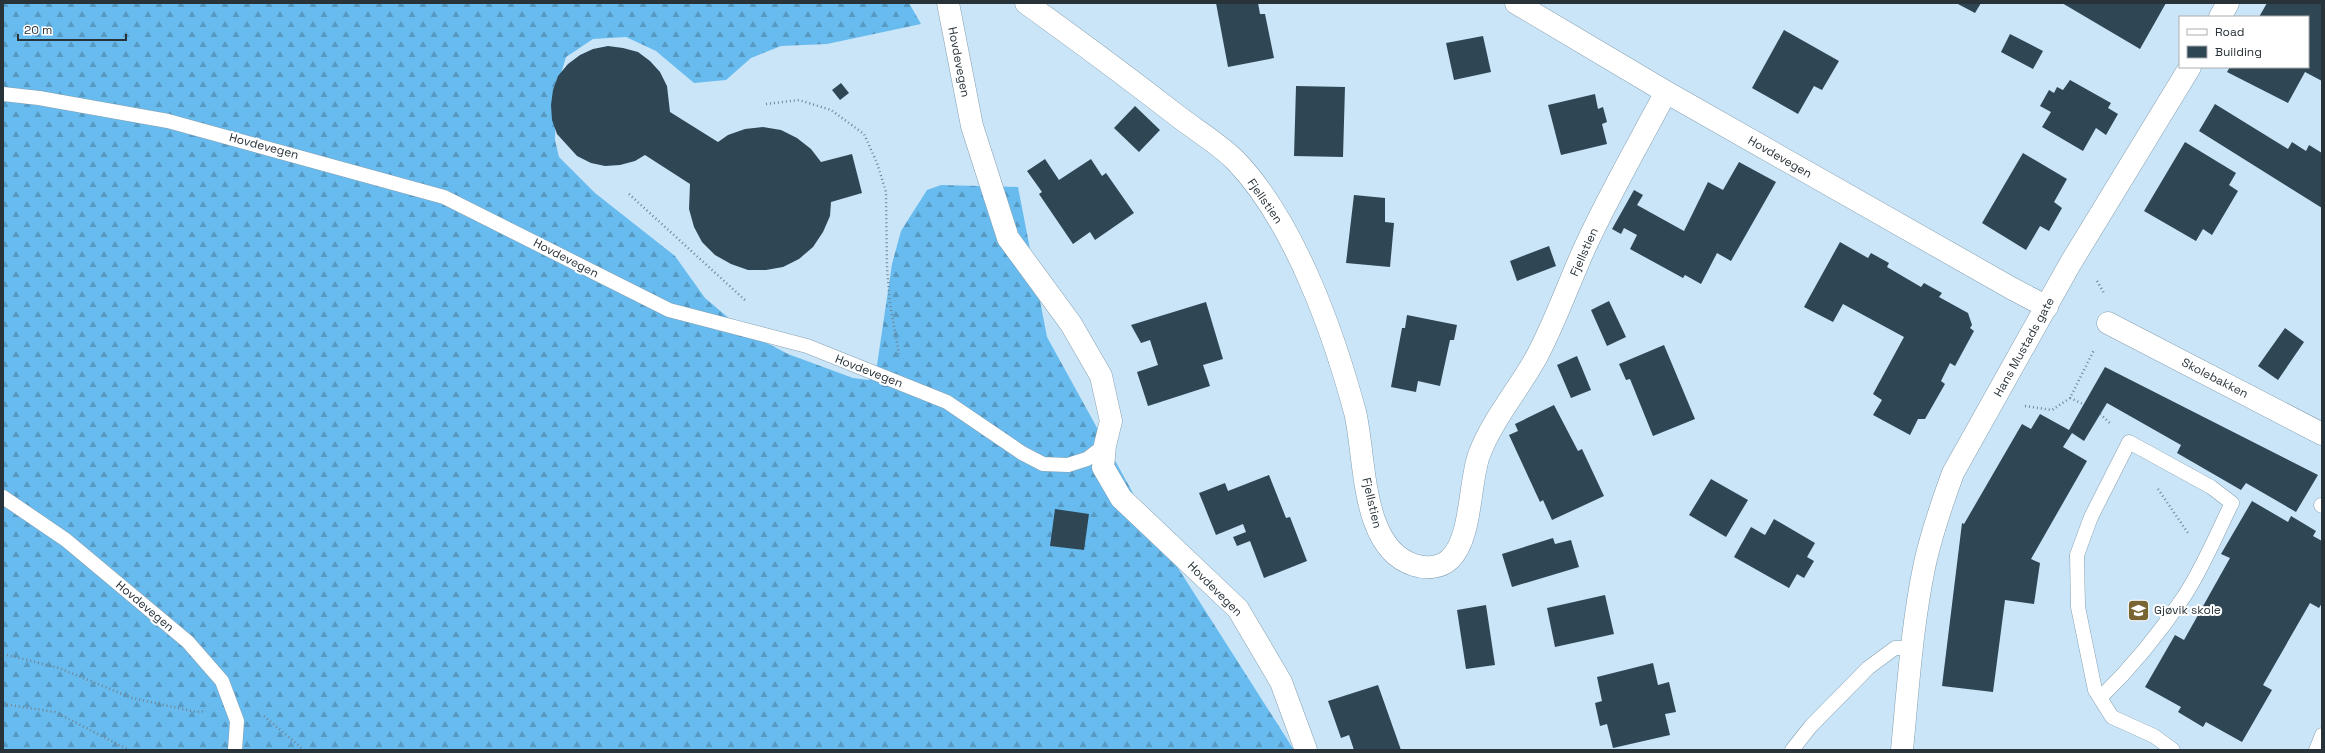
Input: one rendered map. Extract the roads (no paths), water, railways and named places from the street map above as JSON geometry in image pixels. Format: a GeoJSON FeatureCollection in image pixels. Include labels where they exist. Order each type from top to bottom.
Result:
{"type":"FeatureCollection","features":[{"type":"Feature","properties":{"kind":"street","name":"Hovdevegen"},"geometry":{"type":"LineString","coordinates":[[948,3],[972,126],[1008,238],[1071,324],[1101,376],[1111,421],[1105,445],[1104,467],[1121,498],[1238,609],[1280,682],[1306,750]]}},
{"type":"Feature","properties":{"kind":"street","name":"Fjellstien"},"geometry":{"type":"LineString","coordinates":[[1026,3],[1234,159],[1270,204],[1296,250],[1335,346],[1356,415],[1371,509],[1379,535],[1394,553],[1414,565],[1433,567],[1450,560],[1459,545],[1468,518],[1478,456],[1488,435],[1536,357],[1587,244],[1666,92]]}},
{"type":"Feature","properties":{"kind":"street","name":"Hovdevegen"},"geometry":{"type":"LineString","coordinates":[[1516,3],[1666,92],[2047,307]]}},
{"type":"Feature","properties":{"kind":"street"},"geometry":{"type":"LineString","coordinates":[[2221,16],[2228,3]]}},
{"type":"Feature","properties":{"kind":"street","name":"Hans Mustads gate"},"geometry":{"type":"LineString","coordinates":[[1902,750],[1911,648],[1925,563],[1939,509],[1953,473],[2070,264],[2189,68]]}},
{"type":"Feature","properties":{"kind":"street","name":"Skolebakken"},"geometry":{"type":"LineString","coordinates":[[2108,323],[2322,434]]}},
{"type":"Feature","properties":{"kind":"lane","name":"Hovdevegen"},"geometry":{"type":"LineString","coordinates":[[3,94],[39,98],[168,121],[444,197],[669,310],[807,346],[946,402],[1022,453],[1043,464],[1068,465],[1087,459],[1105,445]]}},
{"type":"Feature","properties":{"kind":"lane"},"geometry":{"type":"LineString","coordinates":[[2100,698],[2130,669],[2183,598],[2207,555],[2232,503],[2211,486],[2129,442],[2091,517],[2077,555],[2078,607],[2095,690],[2100,698],[2112,717],[2154,736],[2173,750]]}},
{"type":"Feature","properties":{"kind":"lane","name":"Hovdevegen"},"geometry":{"type":"LineString","coordinates":[[3,497],[66,540],[188,642],[222,681],[237,721],[236,750]]}},
{"type":"Feature","properties":{"kind":"lane"},"geometry":{"type":"LineString","coordinates":[[1792,750],[1811,726],[1868,668],[1894,648],[1911,648]]}},
{"type":"Feature","properties":{"kind":"lane"},"geometry":{"type":"LineString","coordinates":[[2316,750],[2322,735]]}},
{"type":"Feature","properties":{"kind":"place","name":"Gjøvik skole"},"geometry":{"type":"Point","coordinates":[2138,610]}}]}
